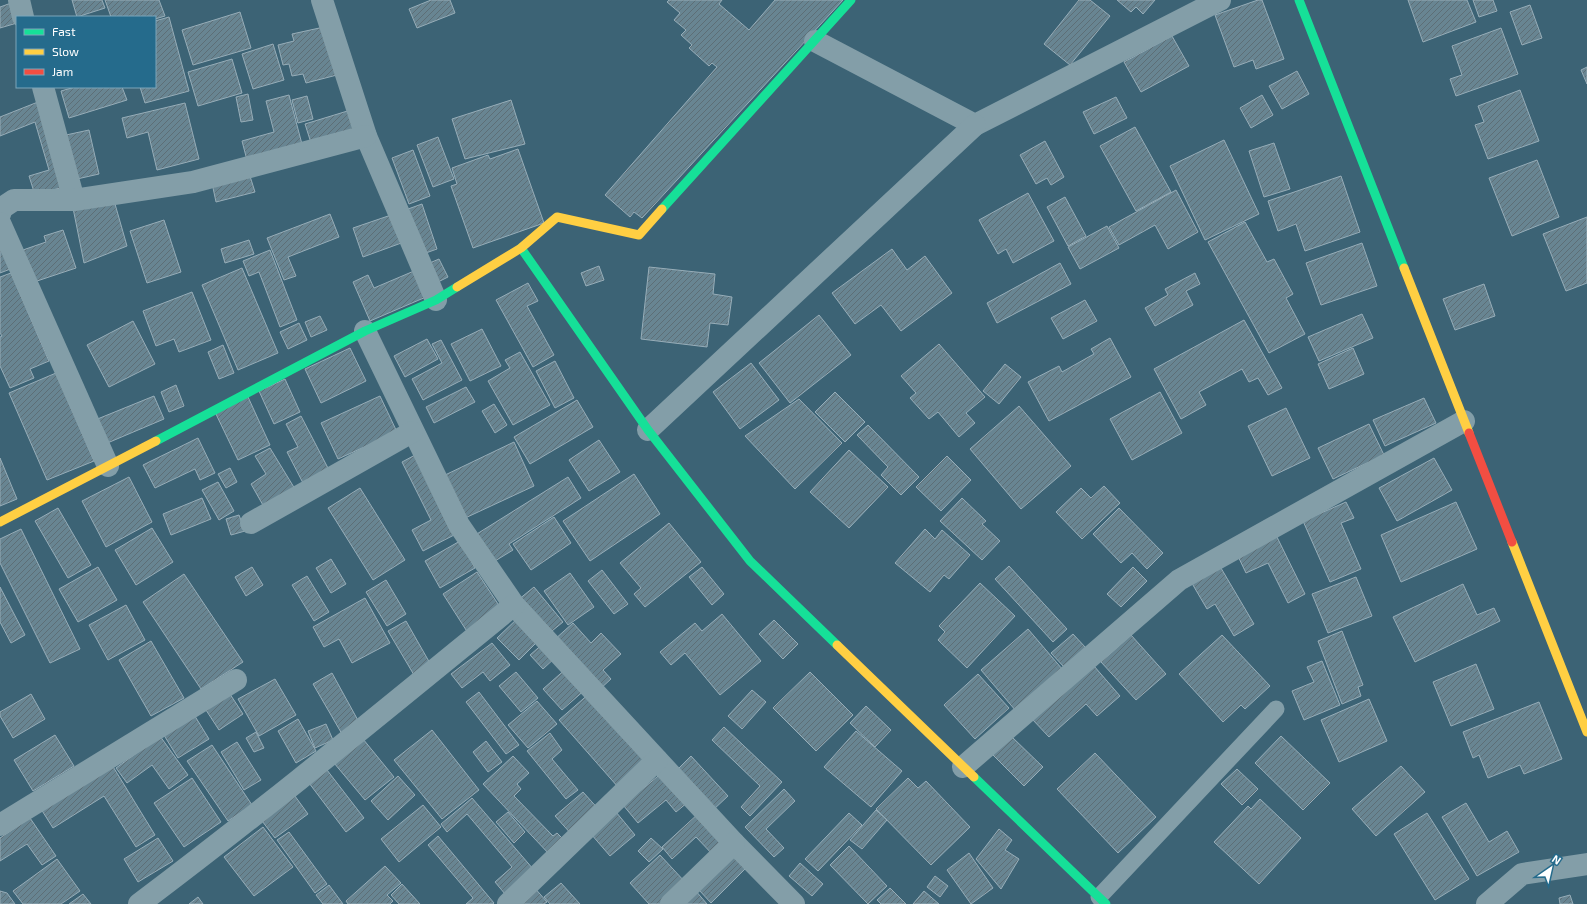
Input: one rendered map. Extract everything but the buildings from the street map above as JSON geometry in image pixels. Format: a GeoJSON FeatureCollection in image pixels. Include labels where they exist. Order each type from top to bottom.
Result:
{"type":"FeatureCollection","features":[{"type":"Feature","properties":{"kind":"street"},"geometry":{"type":"LineString","coordinates":[[19,0],[23,16]]}},
{"type":"Feature","properties":{"kind":"street"},"geometry":{"type":"LineString","coordinates":[[322,0],[366,136],[436,300]]}},
{"type":"Feature","properties":{"kind":"street"},"geometry":{"type":"LineString","coordinates":[[0,522],[365,331],[436,300],[521,248],[557,217],[639,235],[851,0]]}},
{"type":"Feature","properties":{"kind":"street"},"geometry":{"type":"LineString","coordinates":[[648,430],[975,125],[1220,0]]}},
{"type":"Feature","properties":{"kind":"street"},"geometry":{"type":"LineString","coordinates":[[1299,0],[1587,732]]}},
{"type":"Feature","properties":{"kind":"street"},"geometry":{"type":"LineString","coordinates":[[815,41],[975,125]]}},
{"type":"Feature","properties":{"kind":"street"},"geometry":{"type":"LineString","coordinates":[[42,88],[74,200]]}},
{"type":"Feature","properties":{"kind":"street"},"geometry":{"type":"LineString","coordinates":[[0,214],[2,208],[14,200],[74,200],[193,182],[366,136]]}},
{"type":"Feature","properties":{"kind":"street"},"geometry":{"type":"LineString","coordinates":[[0,223],[108,466]]}},
{"type":"Feature","properties":{"kind":"street"},"geometry":{"type":"LineString","coordinates":[[521,248],[648,430],[750,560],[1103,901]]}},
{"type":"Feature","properties":{"kind":"street"},"geometry":{"type":"LineString","coordinates":[[365,331],[412,432],[459,525],[514,605],[734,843],[794,904]]}},
{"type":"Feature","properties":{"kind":"street"},"geometry":{"type":"LineString","coordinates":[[963,767],[1179,580],[1464,421]]}},
{"type":"Feature","properties":{"kind":"street"},"geometry":{"type":"LineString","coordinates":[[251,523],[412,432]]}},
{"type":"Feature","properties":{"kind":"street"},"geometry":{"type":"LineString","coordinates":[[139,904],[219,844],[514,605]]}},
{"type":"Feature","properties":{"kind":"street"},"geometry":{"type":"LineString","coordinates":[[0,825],[236,680]]}},
{"type":"Feature","properties":{"kind":"street"},"geometry":{"type":"LineString","coordinates":[[508,904],[657,760]]}},
{"type":"Feature","properties":{"kind":"street"},"geometry":{"type":"LineString","coordinates":[[671,904],[734,843]]}},
{"type":"Feature","properties":{"kind":"street"},"geometry":{"type":"LineString","coordinates":[[1487,904],[1522,874],[1587,864]]}},
{"type":"Feature","properties":{"kind":"lane"},"geometry":{"type":"LineString","coordinates":[[1103,901],[1276,709]]}},
{"type":"Feature","properties":{"kind":"traffic: fast"},"geometry":{"type":"LineString","coordinates":[[662,209],[851,0]]}},
{"type":"Feature","properties":{"kind":"traffic: fast"},"geometry":{"type":"LineString","coordinates":[[1299,0],[1404,268]]}},
{"type":"Feature","properties":{"kind":"traffic: fast"},"geometry":{"type":"LineString","coordinates":[[521,248],[648,430],[750,561],[837,645]]}},
{"type":"Feature","properties":{"kind":"traffic: fast"},"geometry":{"type":"LineString","coordinates":[[156,441],[365,331],[436,300],[457,287]]}},
{"type":"Feature","properties":{"kind":"traffic: fast"},"geometry":{"type":"LineString","coordinates":[[974,777],[1106,904]]}},
{"type":"Feature","properties":{"kind":"traffic: slow"},"geometry":{"type":"LineString","coordinates":[[457,287],[521,248],[557,217],[639,235],[662,209]]}},
{"type":"Feature","properties":{"kind":"traffic: slow"},"geometry":{"type":"LineString","coordinates":[[1404,268],[1469,433]]}},
{"type":"Feature","properties":{"kind":"traffic: slow"},"geometry":{"type":"LineString","coordinates":[[0,522],[156,441]]}},
{"type":"Feature","properties":{"kind":"traffic: slow"},"geometry":{"type":"LineString","coordinates":[[1512,542],[1587,732]]}},
{"type":"Feature","properties":{"kind":"traffic: slow"},"geometry":{"type":"LineString","coordinates":[[837,645],[974,777]]}},
{"type":"Feature","properties":{"kind":"traffic: jam"},"geometry":{"type":"LineString","coordinates":[[1469,433],[1512,542]]}}]}
